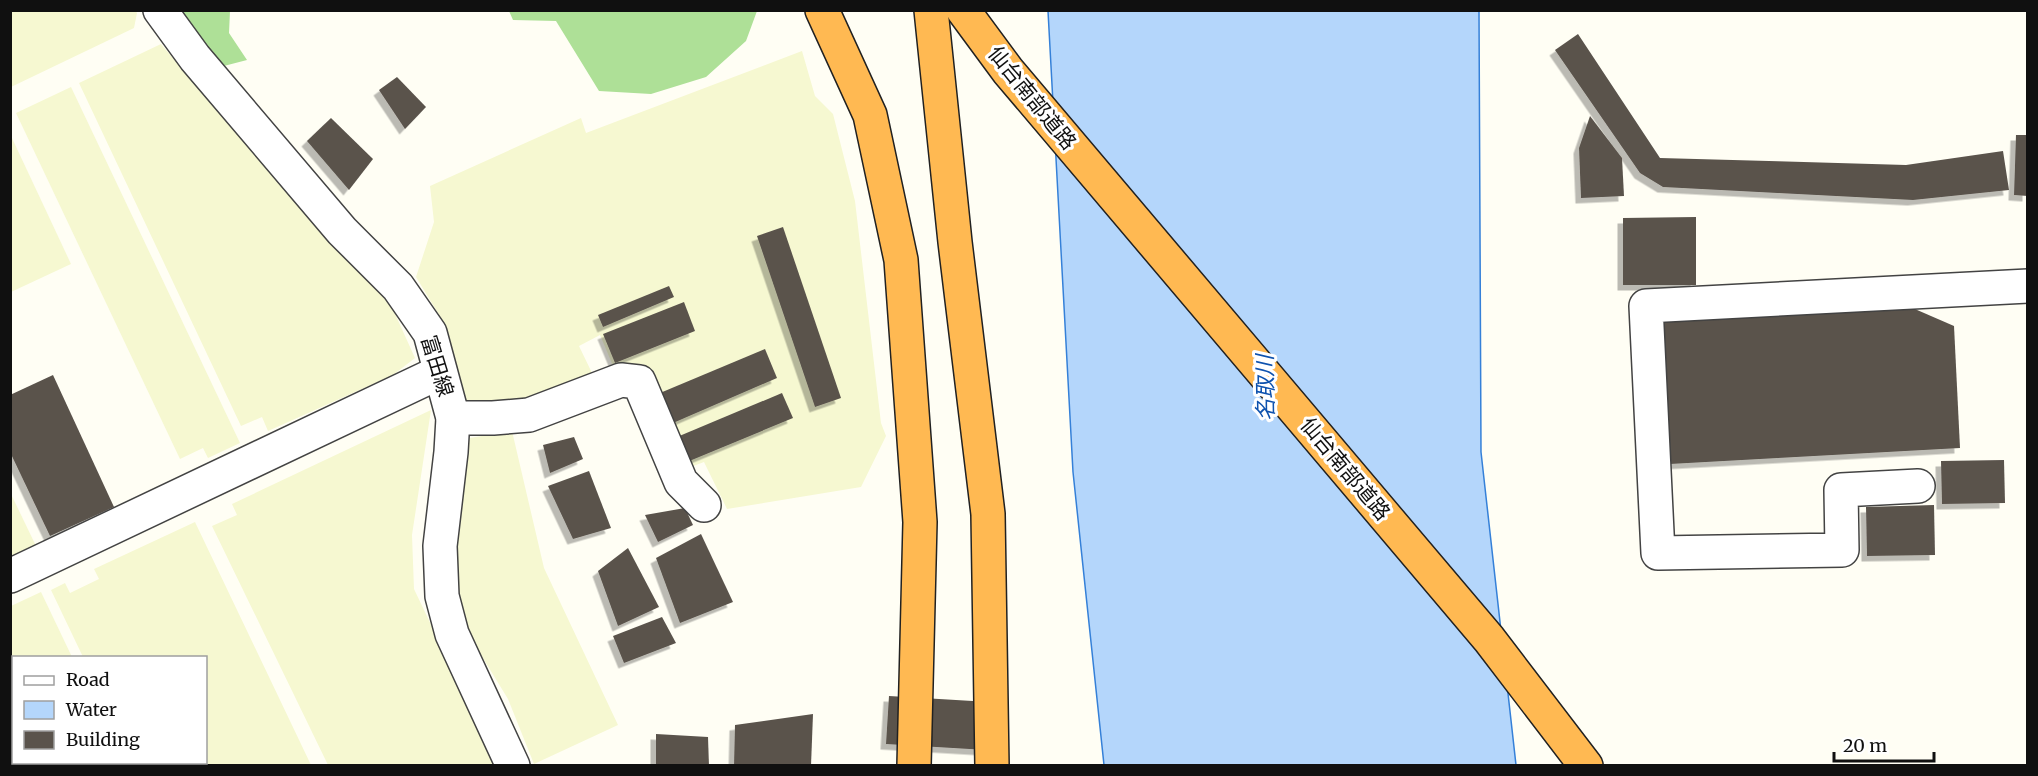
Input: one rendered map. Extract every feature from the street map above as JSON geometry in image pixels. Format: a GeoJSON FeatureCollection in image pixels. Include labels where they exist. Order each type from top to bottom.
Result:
{"type":"FeatureCollection","features":[{"type":"Feature","properties":{"kind":"highway"},"geometry":{"type":"LineString","coordinates":[[822,10],[870,115],[901,260],[920,522],[914,765]]}},
{"type":"Feature","properties":{"kind":"highway"},"geometry":{"type":"LineString","coordinates":[[931,10],[955,242],[988,514],[992,765]]}},
{"type":"Feature","properties":{"kind":"highway","name":"仙台南部道路"},"geometry":{"type":"LineString","coordinates":[[963,10],[1008,70],[1489,639],[1586,765]]}},
{"type":"Feature","properties":{"kind":"street","name":"富田線"},"geometry":{"type":"LineString","coordinates":[[160,10],[195,58],[342,231],[398,287],[430,333],[453,418],[440,546],[442,596],[452,634],[513,765]]}},
{"type":"Feature","properties":{"kind":"street"},"geometry":{"type":"LineString","coordinates":[[1918,486],[1841,490],[1842,550],[1658,553],[1646,306],[2028,286]]}},
{"type":"Feature","properties":{"kind":"street"},"geometry":{"type":"LineString","coordinates":[[10,576],[440,372]]}},
{"type":"Feature","properties":{"kind":"street"},"geometry":{"type":"LineString","coordinates":[[453,418],[529,415],[621,380],[639,382],[681,482],[704,506]]}},
{"type":"Feature","properties":{"kind":"green space"},"geometry":{"type":"Polygon","coordinates":[[[135,10],[137,13],[134,28],[11,87],[11,11],[135,10]]]}},
{"type":"Feature","properties":{"kind":"green space"},"geometry":{"type":"Polygon","coordinates":[[[177,11],[230,11],[229,33],[247,60],[220,67],[177,11]]]}},
{"type":"Feature","properties":{"kind":"green space"},"geometry":{"type":"Polygon","coordinates":[[[509,11],[757,11],[746,41],[706,77],[651,94],[599,91],[556,21],[513,20],[509,11]]]}},
{"type":"Feature","properties":{"kind":"green space"},"geometry":{"type":"Polygon","coordinates":[[[161,44],[310,219],[387,296],[415,358],[393,375],[268,431],[262,417],[241,426],[79,83],[161,44]]]}},
{"type":"Feature","properties":{"kind":"green space"},"geometry":{"type":"Polygon","coordinates":[[[802,51],[815,96],[833,114],[855,201],[881,423],[886,436],[861,487],[727,509],[704,462],[688,468],[643,364],[616,373],[600,335],[579,346],[592,373],[563,388],[528,404],[465,403],[447,328],[416,277],[434,222],[430,186],[581,118],[586,133],[802,51]]]}},
{"type":"Feature","properties":{"kind":"green space"},"geometry":{"type":"Polygon","coordinates":[[[71,87],[240,443],[208,458],[203,448],[180,459],[16,113],[71,87]]]}},
{"type":"Feature","properties":{"kind":"green space"},"geometry":{"type":"Polygon","coordinates":[[[11,136],[71,264],[10,292],[11,136]]]}},
{"type":"Feature","properties":{"kind":"green space"},"geometry":{"type":"Polygon","coordinates":[[[431,410],[412,535],[414,589],[498,765],[328,765],[212,526],[237,515],[232,504],[431,410]]]}},
{"type":"Feature","properties":{"kind":"green space"},"geometry":{"type":"Polygon","coordinates":[[[512,431],[544,568],[618,725],[534,764],[508,699],[470,637],[455,584],[451,540],[464,439],[512,431]]]}},
{"type":"Feature","properties":{"kind":"green space"},"geometry":{"type":"Polygon","coordinates":[[[10,492],[36,546],[10,558],[10,492]]]}},
{"type":"Feature","properties":{"kind":"green space"},"geometry":{"type":"Polygon","coordinates":[[[195,522],[311,765],[134,765],[207,764],[207,656],[83,656],[51,590],[65,583],[70,593],[99,579],[94,569],[195,522]]]}},
{"type":"Feature","properties":{"kind":"green space"},"geometry":{"type":"Polygon","coordinates":[[[41,592],[72,656],[12,656],[12,764],[123,765],[11,765],[11,606],[41,592]]]}},
{"type":"Feature","properties":{"kind":"water","name":"名取川"},"geometry":{"type":"Polygon","coordinates":[[[1048,11],[1479,11],[1481,452],[1516,765],[1104,765],[1073,472],[1048,11]]]}},
{"type":"Feature","properties":{"kind":"building"},"geometry":{"type":"Polygon","coordinates":[[[1578,34],[1660,158],[1906,165],[2003,151],[2009,190],[1913,200],[1663,187],[1640,173],[1555,50],[1578,34]]]}},
{"type":"Feature","properties":{"kind":"building"},"geometry":{"type":"Polygon","coordinates":[[[397,77],[426,107],[405,129],[379,90],[397,77]]]}},
{"type":"Feature","properties":{"kind":"building"},"geometry":{"type":"Polygon","coordinates":[[[1590,116],[1622,158],[1624,196],[1581,198],[1579,148],[1590,116]]]}},
{"type":"Feature","properties":{"kind":"building"},"geometry":{"type":"Polygon","coordinates":[[[331,118],[373,159],[349,190],[307,141],[331,118]]]}},
{"type":"Feature","properties":{"kind":"building"},"geometry":{"type":"Polygon","coordinates":[[[2016,135],[2028,135],[2028,196],[2014,195],[2016,135]]]}},
{"type":"Feature","properties":{"kind":"building"},"geometry":{"type":"Polygon","coordinates":[[[1696,217],[1696,285],[1623,285],[1623,218],[1696,217]]]}},
{"type":"Feature","properties":{"kind":"building"},"geometry":{"type":"Polygon","coordinates":[[[783,227],[841,398],[815,407],[757,236],[783,227]]]}},
{"type":"Feature","properties":{"kind":"building"},"geometry":{"type":"Polygon","coordinates":[[[669,286],[674,297],[603,327],[598,315],[669,286]]]}},
{"type":"Feature","properties":{"kind":"building"},"geometry":{"type":"Polygon","coordinates":[[[684,302],[695,331],[615,363],[603,334],[684,302]]]}},
{"type":"Feature","properties":{"kind":"building"},"geometry":{"type":"Polygon","coordinates":[[[1901,303],[1954,326],[1960,448],[1670,464],[1662,315],[1901,303]]]}},
{"type":"Feature","properties":{"kind":"building"},"geometry":{"type":"Polygon","coordinates":[[[765,349],[777,378],[673,423],[660,393],[765,349]]]}},
{"type":"Feature","properties":{"kind":"building"},"geometry":{"type":"Polygon","coordinates":[[[53,375],[114,507],[50,536],[10,452],[10,395],[53,375]]]}},
{"type":"Feature","properties":{"kind":"building"},"geometry":{"type":"Polygon","coordinates":[[[782,393],[793,418],[687,462],[677,437],[782,393]]]}},
{"type":"Feature","properties":{"kind":"building"},"geometry":{"type":"Polygon","coordinates":[[[574,437],[583,459],[550,473],[543,445],[574,437]]]}},
{"type":"Feature","properties":{"kind":"building"},"geometry":{"type":"Polygon","coordinates":[[[2004,460],[2005,503],[1942,504],[1941,461],[2004,460]]]}},
{"type":"Feature","properties":{"kind":"building"},"geometry":{"type":"Polygon","coordinates":[[[589,471],[611,528],[573,539],[548,486],[589,471]]]}},
{"type":"Feature","properties":{"kind":"building"},"geometry":{"type":"Polygon","coordinates":[[[1934,505],[1935,555],[1867,556],[1866,507],[1934,505]]]}},
{"type":"Feature","properties":{"kind":"building"},"geometry":{"type":"Polygon","coordinates":[[[685,508],[693,525],[658,542],[645,515],[685,508]]]}},
{"type":"Feature","properties":{"kind":"building"},"geometry":{"type":"Polygon","coordinates":[[[701,534],[733,602],[680,623],[656,558],[701,534]]]}},
{"type":"Feature","properties":{"kind":"building"},"geometry":{"type":"Polygon","coordinates":[[[628,548],[659,607],[618,626],[598,571],[628,548]]]}},
{"type":"Feature","properties":{"kind":"building"},"geometry":{"type":"Polygon","coordinates":[[[662,617],[676,643],[624,663],[613,636],[662,617]]]}},
{"type":"Feature","properties":{"kind":"building"},"geometry":{"type":"Polygon","coordinates":[[[889,696],[1006,703],[1003,751],[886,744],[889,696]]]}},
{"type":"Feature","properties":{"kind":"building"},"geometry":{"type":"Polygon","coordinates":[[[813,714],[811,766],[734,766],[735,725],[813,714]]]}},
{"type":"Feature","properties":{"kind":"building"},"geometry":{"type":"Polygon","coordinates":[[[656,734],[708,737],[709,766],[656,766],[656,734]]]}}]}
